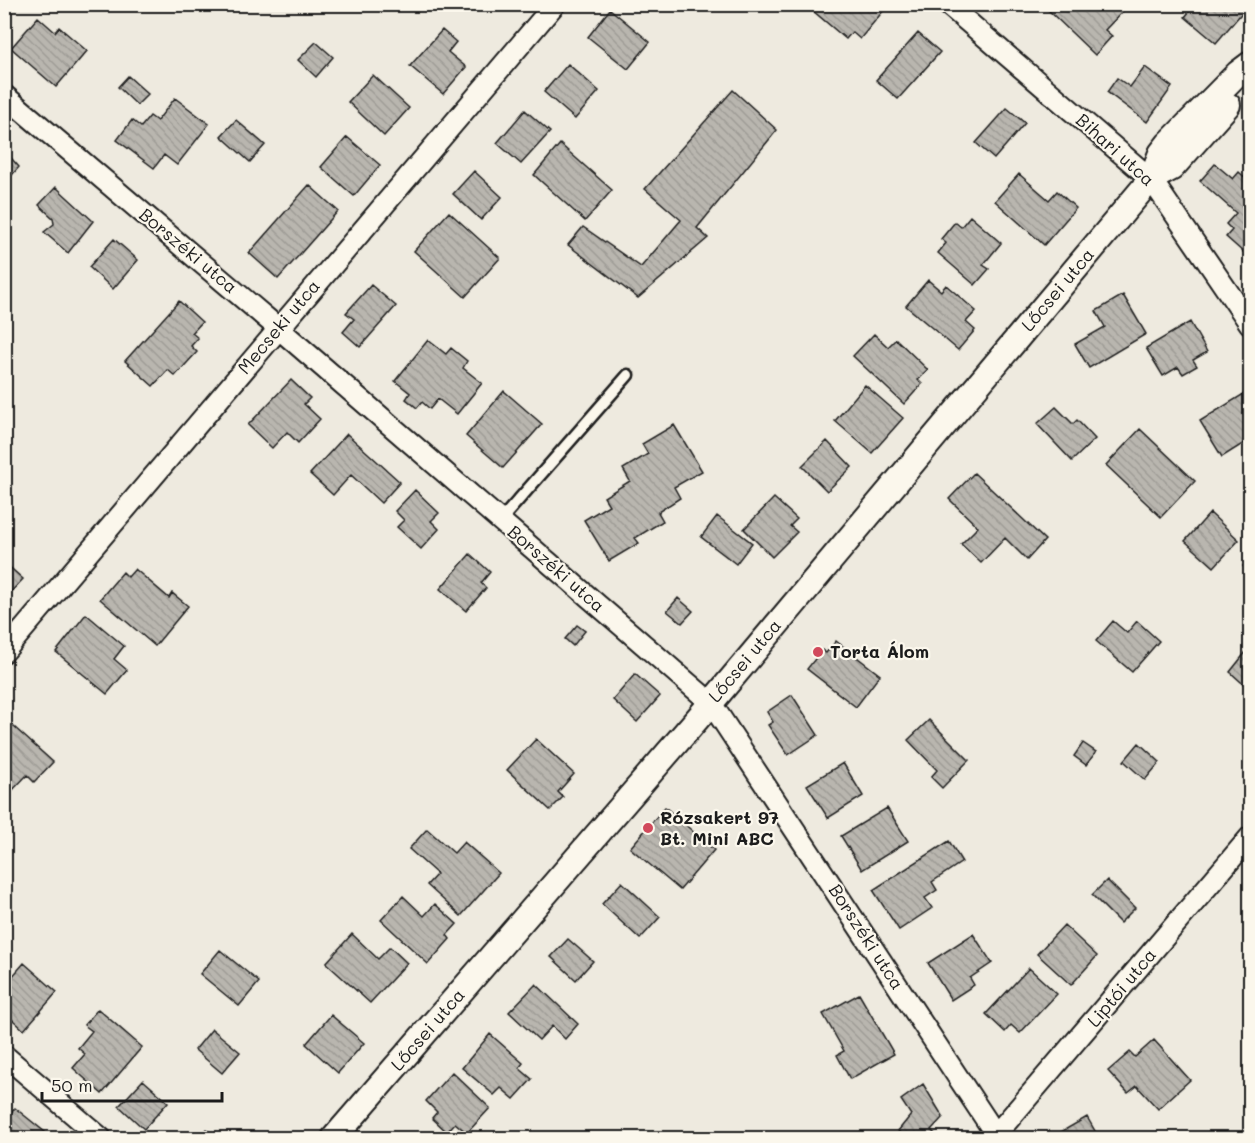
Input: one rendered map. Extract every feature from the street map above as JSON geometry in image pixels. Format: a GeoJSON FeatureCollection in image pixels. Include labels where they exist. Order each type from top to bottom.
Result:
{"type":"FeatureCollection","features":[{"type":"Feature","properties":{"kind":"street","name":"Mecseki utca"},"geometry":{"type":"LineString","coordinates":[[4,652],[555,4]]}},
{"type":"Feature","properties":{"kind":"street","name":"Bihari utca"},"geometry":{"type":"LineString","coordinates":[[947,4],[1151,179],[1251,324]]}},
{"type":"Feature","properties":{"kind":"street","name":"Lőcsei utca"},"geometry":{"type":"LineString","coordinates":[[334,1138],[711,703],[1151,179],[1161,153],[1168,144],[1238,73],[1251,64]]}},
{"type":"Feature","properties":{"kind":"street","name":"Lőcsei utca"},"geometry":{"type":"LineString","coordinates":[[1151,179],[1172,168],[1251,79]]}},
{"type":"Feature","properties":{"kind":"street","name":"Borszéki utca"},"geometry":{"type":"LineString","coordinates":[[4,94],[711,703],[996,1137]]}},
{"type":"Feature","properties":{"kind":"street","name":"Liptói utca"},"geometry":{"type":"LineString","coordinates":[[996,1137],[1251,837]]}},
{"type":"Feature","properties":{"kind":"street"},"geometry":{"type":"LineString","coordinates":[[4,1055],[101,1138]]}},
{"type":"Feature","properties":{"kind":"lane"},"geometry":{"type":"LineString","coordinates":[[500,521],[628,375]]}},
{"type":"Feature","properties":{"kind":"building"},"geometry":{"type":"Polygon","coordinates":[[[816,4],[889,4],[860,39],[852,32],[846,39],[812,10],[816,4]]]}},
{"type":"Feature","properties":{"kind":"building"},"geometry":{"type":"Polygon","coordinates":[[[1051,4],[1119,4],[1124,10],[1105,30],[1112,36],[1095,55],[1047,9],[1051,4]]]}},
{"type":"Feature","properties":{"kind":"building"},"geometry":{"type":"Polygon","coordinates":[[[1192,4],[1242,4],[1246,8],[1216,43],[1185,17],[1194,6],[1192,4]]]}},
{"type":"Feature","properties":{"kind":"building"},"geometry":{"type":"Polygon","coordinates":[[[610,9],[650,42],[628,69],[588,37],[610,9]]]}},
{"type":"Feature","properties":{"kind":"building"},"geometry":{"type":"Polygon","coordinates":[[[38,17],[55,32],[59,27],[87,51],[56,87],[11,48],[38,17]]]}},
{"type":"Feature","properties":{"kind":"building"},"geometry":{"type":"Polygon","coordinates":[[[442,30],[456,42],[448,52],[466,67],[443,94],[410,66],[442,30]]]}},
{"type":"Feature","properties":{"kind":"building"},"geometry":{"type":"Polygon","coordinates":[[[918,33],[940,52],[898,99],[876,80],[918,33]]]}},
{"type":"Feature","properties":{"kind":"building"},"geometry":{"type":"Polygon","coordinates":[[[316,42],[333,57],[316,77],[298,60],[316,42]]]}},
{"type":"Feature","properties":{"kind":"building"},"geometry":{"type":"Polygon","coordinates":[[[568,64],[599,91],[575,119],[544,92],[568,64]]]}},
{"type":"Feature","properties":{"kind":"building"},"geometry":{"type":"Polygon","coordinates":[[[1145,67],[1172,87],[1147,122],[1107,92],[1117,78],[1130,87],[1145,67]]]}},
{"type":"Feature","properties":{"kind":"building"},"geometry":{"type":"Polygon","coordinates":[[[373,75],[409,108],[384,136],[348,102],[373,75]]]}},
{"type":"Feature","properties":{"kind":"building"},"geometry":{"type":"Polygon","coordinates":[[[128,76],[148,94],[137,105],[118,87],[128,76]]]}},
{"type":"Feature","properties":{"kind":"building"},"geometry":{"type":"Polygon","coordinates":[[[733,90],[777,130],[697,228],[708,238],[638,298],[568,245],[583,227],[641,267],[681,220],[645,189],[733,90]]]}},
{"type":"Feature","properties":{"kind":"building"},"geometry":{"type":"Polygon","coordinates":[[[175,98],[209,124],[177,165],[164,155],[154,168],[117,140],[132,120],[141,127],[150,116],[157,121],[175,98]]]}},
{"type":"Feature","properties":{"kind":"building"},"geometry":{"type":"Polygon","coordinates":[[[1007,108],[1025,123],[994,159],[976,143],[1007,108]]]}},
{"type":"Feature","properties":{"kind":"building"},"geometry":{"type":"Polygon","coordinates":[[[525,110],[550,132],[521,164],[497,143],[525,110]]]}},
{"type":"Feature","properties":{"kind":"building"},"geometry":{"type":"Polygon","coordinates":[[[236,120],[265,145],[250,162],[221,136],[236,120]]]}},
{"type":"Feature","properties":{"kind":"building"},"geometry":{"type":"Polygon","coordinates":[[[347,137],[380,165],[354,196],[321,167],[347,137]]]}},
{"type":"Feature","properties":{"kind":"building"},"geometry":{"type":"Polygon","coordinates":[[[560,144],[612,190],[585,221],[534,175],[560,144]]]}},
{"type":"Feature","properties":{"kind":"building"},"geometry":{"type":"Polygon","coordinates":[[[4,150],[19,167],[4,184],[4,150]]]}},
{"type":"Feature","properties":{"kind":"building"},"geometry":{"type":"Polygon","coordinates":[[[1215,164],[1233,179],[1239,172],[1250,182],[1250,187],[1246,192],[1250,197],[1250,207],[1247,212],[1250,215],[1250,244],[1243,252],[1226,237],[1232,230],[1226,224],[1236,213],[1200,181],[1215,164]]]}},
{"type":"Feature","properties":{"kind":"building"},"geometry":{"type":"Polygon","coordinates":[[[474,171],[502,197],[481,220],[453,194],[474,171]]]}},
{"type":"Feature","properties":{"kind":"building"},"geometry":{"type":"Polygon","coordinates":[[[1019,174],[1049,200],[1057,191],[1076,208],[1044,245],[995,201],[1019,174]]]}},
{"type":"Feature","properties":{"kind":"building"},"geometry":{"type":"Polygon","coordinates":[[[309,185],[338,211],[278,279],[249,253],[309,185]]]}},
{"type":"Feature","properties":{"kind":"building"},"geometry":{"type":"Polygon","coordinates":[[[56,187],[93,221],[68,253],[44,232],[54,224],[53,218],[39,205],[56,187]]]}},
{"type":"Feature","properties":{"kind":"building"},"geometry":{"type":"Polygon","coordinates":[[[449,212],[500,258],[465,297],[414,251],[449,212]]]}},
{"type":"Feature","properties":{"kind":"building"},"geometry":{"type":"Polygon","coordinates":[[[970,216],[1001,243],[983,265],[989,269],[975,285],[938,253],[946,243],[941,239],[955,222],[961,227],[970,216]]]}},
{"type":"Feature","properties":{"kind":"building"},"geometry":{"type":"Polygon","coordinates":[[[114,239],[138,260],[113,289],[89,267],[114,239]]]}},
{"type":"Feature","properties":{"kind":"building"},"geometry":{"type":"Polygon","coordinates":[[[928,280],[941,291],[946,285],[976,311],[966,322],[975,330],[958,350],[906,306],[928,280]]]}},
{"type":"Feature","properties":{"kind":"building"},"geometry":{"type":"Polygon","coordinates":[[[371,285],[396,306],[360,347],[343,332],[354,319],[346,313],[371,285]]]}},
{"type":"Feature","properties":{"kind":"building"},"geometry":{"type":"Polygon","coordinates":[[[1123,295],[1146,334],[1089,368],[1075,344],[1105,327],[1096,311],[1123,295]]]}},
{"type":"Feature","properties":{"kind":"building"},"geometry":{"type":"Polygon","coordinates":[[[179,301],[202,322],[192,333],[198,338],[191,346],[197,352],[175,376],[168,370],[153,386],[125,361],[179,301]]]}},
{"type":"Feature","properties":{"kind":"building"},"geometry":{"type":"Polygon","coordinates":[[[1190,322],[1207,352],[1193,360],[1197,366],[1183,374],[1178,367],[1163,376],[1146,348],[1190,322]]]}},
{"type":"Feature","properties":{"kind":"building"},"geometry":{"type":"Polygon","coordinates":[[[874,334],[888,347],[896,339],[928,370],[918,380],[922,384],[904,404],[853,356],[874,334]]]}},
{"type":"Feature","properties":{"kind":"building"},"geometry":{"type":"Polygon","coordinates":[[[428,340],[446,354],[451,348],[467,361],[463,368],[482,383],[457,414],[438,399],[430,409],[422,402],[417,408],[406,399],[410,393],[395,381],[428,340]]]}},
{"type":"Feature","properties":{"kind":"building"},"geometry":{"type":"Polygon","coordinates":[[[291,380],[310,398],[304,404],[320,419],[298,443],[287,432],[272,448],[248,425],[291,380]]]}},
{"type":"Feature","properties":{"kind":"building"},"geometry":{"type":"Polygon","coordinates":[[[865,385],[903,418],[872,453],[835,421],[865,385]]]}},
{"type":"Feature","properties":{"kind":"building"},"geometry":{"type":"Polygon","coordinates":[[[1250,390],[1250,445],[1247,447],[1244,443],[1222,457],[1200,421],[1250,390]]]}},
{"type":"Feature","properties":{"kind":"building"},"geometry":{"type":"Polygon","coordinates":[[[504,391],[542,424],[503,468],[466,436],[504,391]]]}},
{"type":"Feature","properties":{"kind":"building"},"geometry":{"type":"Polygon","coordinates":[[[1056,407],[1073,424],[1077,420],[1095,439],[1072,461],[1037,424],[1056,407]]]}},
{"type":"Feature","properties":{"kind":"building"},"geometry":{"type":"Polygon","coordinates":[[[674,425],[702,471],[674,487],[680,498],[658,512],[663,521],[635,538],[639,543],[609,561],[584,520],[609,505],[604,497],[630,481],[623,469],[648,454],[642,444],[674,425]]]}},
{"type":"Feature","properties":{"kind":"building"},"geometry":{"type":"Polygon","coordinates":[[[1140,429],[1195,481],[1161,517],[1106,465],[1140,429]]]}},
{"type":"Feature","properties":{"kind":"building"},"geometry":{"type":"Polygon","coordinates":[[[347,434],[400,482],[381,503],[351,475],[333,495],[310,474],[347,434]]]}},
{"type":"Feature","properties":{"kind":"building"},"geometry":{"type":"Polygon","coordinates":[[[827,441],[852,467],[827,491],[802,466],[827,441]]]}},
{"type":"Feature","properties":{"kind":"building"},"geometry":{"type":"Polygon","coordinates":[[[974,473],[1045,540],[1027,560],[1005,538],[981,563],[961,544],[978,527],[949,499],[974,473]]]}},
{"type":"Feature","properties":{"kind":"building"},"geometry":{"type":"Polygon","coordinates":[[[415,490],[439,513],[431,521],[439,529],[421,549],[397,527],[404,520],[395,511],[415,490]]]}},
{"type":"Feature","properties":{"kind":"building"},"geometry":{"type":"Polygon","coordinates":[[[774,498],[797,519],[790,526],[797,532],[772,557],[744,529],[774,498]]]}},
{"type":"Feature","properties":{"kind":"building"},"geometry":{"type":"Polygon","coordinates":[[[1210,513],[1239,540],[1214,567],[1185,541],[1210,513]]]}},
{"type":"Feature","properties":{"kind":"building"},"geometry":{"type":"Polygon","coordinates":[[[717,516],[752,543],[736,564],[701,537],[717,516]]]}},
{"type":"Feature","properties":{"kind":"building"},"geometry":{"type":"Polygon","coordinates":[[[470,554],[490,572],[481,583],[486,588],[466,611],[440,589],[470,554]]]}},
{"type":"Feature","properties":{"kind":"building"},"geometry":{"type":"Polygon","coordinates":[[[1250,561],[1250,577],[1243,566],[1250,561]]]}},
{"type":"Feature","properties":{"kind":"building"},"geometry":{"type":"Polygon","coordinates":[[[4,562],[23,579],[4,599],[4,562]]]}},
{"type":"Feature","properties":{"kind":"building"},"geometry":{"type":"Polygon","coordinates":[[[135,569],[169,598],[172,593],[188,606],[155,646],[100,599],[123,572],[128,577],[135,569]]]}},
{"type":"Feature","properties":{"kind":"building"},"geometry":{"type":"Polygon","coordinates":[[[678,598],[693,611],[682,623],[667,611],[678,598]]]}},
{"type":"Feature","properties":{"kind":"building"},"geometry":{"type":"Polygon","coordinates":[[[86,614],[124,646],[114,659],[127,670],[107,694],[56,652],[86,614]]]}},
{"type":"Feature","properties":{"kind":"building"},"geometry":{"type":"Polygon","coordinates":[[[1113,621],[1127,633],[1137,621],[1159,641],[1132,672],[1096,641],[1113,621]]]}},
{"type":"Feature","properties":{"kind":"building"},"geometry":{"type":"Polygon","coordinates":[[[577,625],[585,631],[573,646],[565,639],[577,625]]]}},
{"type":"Feature","properties":{"kind":"building"},"geometry":{"type":"Polygon","coordinates":[[[836,641],[880,675],[856,707],[807,669],[822,650],[826,653],[836,641]]]}},
{"type":"Feature","properties":{"kind":"building"},"geometry":{"type":"Polygon","coordinates":[[[1250,647],[1250,690],[1230,672],[1250,647]]]}},
{"type":"Feature","properties":{"kind":"building"},"geometry":{"type":"Polygon","coordinates":[[[635,674],[660,696],[637,722],[613,700],[635,674]]]}},
{"type":"Feature","properties":{"kind":"building"},"geometry":{"type":"Polygon","coordinates":[[[792,695],[818,735],[788,755],[768,725],[773,722],[767,712],[792,695]]]}},
{"type":"Feature","properties":{"kind":"building"},"geometry":{"type":"Polygon","coordinates":[[[4,718],[53,762],[34,782],[27,775],[9,794],[4,789],[4,718]]]}},
{"type":"Feature","properties":{"kind":"building"},"geometry":{"type":"Polygon","coordinates":[[[929,720],[969,760],[942,788],[931,777],[937,770],[908,740],[929,720]]]}},
{"type":"Feature","properties":{"kind":"building"},"geometry":{"type":"Polygon","coordinates":[[[536,739],[574,774],[558,792],[563,797],[550,810],[507,770],[536,739]]]}},
{"type":"Feature","properties":{"kind":"building"},"geometry":{"type":"Polygon","coordinates":[[[1083,743],[1096,752],[1086,765],[1074,756],[1083,743]]]}},
{"type":"Feature","properties":{"kind":"building"},"geometry":{"type":"Polygon","coordinates":[[[1139,743],[1160,762],[1145,780],[1124,761],[1139,743]]]}},
{"type":"Feature","properties":{"kind":"building"},"geometry":{"type":"Polygon","coordinates":[[[843,763],[863,796],[828,818],[807,785],[843,763]]]}},
{"type":"Feature","properties":{"kind":"building"},"geometry":{"type":"Polygon","coordinates":[[[665,807],[714,850],[680,890],[630,848],[665,807]]]}},
{"type":"Feature","properties":{"kind":"building"},"geometry":{"type":"Polygon","coordinates":[[[887,808],[908,841],[862,870],[841,836],[887,808]]]}},
{"type":"Feature","properties":{"kind":"building"},"geometry":{"type":"Polygon","coordinates":[[[427,829],[454,853],[464,842],[499,873],[461,916],[427,885],[437,874],[409,849],[427,829]]]}},
{"type":"Feature","properties":{"kind":"building"},"geometry":{"type":"Polygon","coordinates":[[[949,841],[962,862],[932,882],[937,890],[925,898],[932,908],[899,930],[873,890],[949,841]]]}},
{"type":"Feature","properties":{"kind":"building"},"geometry":{"type":"Polygon","coordinates":[[[1107,880],[1135,908],[1120,923],[1092,895],[1107,880]]]}},
{"type":"Feature","properties":{"kind":"building"},"geometry":{"type":"Polygon","coordinates":[[[622,882],[660,917],[640,939],[602,904],[622,882]]]}},
{"type":"Feature","properties":{"kind":"building"},"geometry":{"type":"Polygon","coordinates":[[[403,896],[424,916],[435,904],[457,924],[447,935],[450,939],[428,964],[381,920],[403,896]]]}},
{"type":"Feature","properties":{"kind":"building"},"geometry":{"type":"Polygon","coordinates":[[[1064,925],[1097,956],[1071,985],[1037,954],[1064,925]]]}},
{"type":"Feature","properties":{"kind":"building"},"geometry":{"type":"Polygon","coordinates":[[[352,934],[378,959],[390,947],[407,963],[370,1003],[326,963],[352,934]]]}},
{"type":"Feature","properties":{"kind":"building"},"geometry":{"type":"Polygon","coordinates":[[[973,934],[992,963],[970,978],[974,985],[951,1000],[928,963],[973,934]]]}},
{"type":"Feature","properties":{"kind":"building"},"geometry":{"type":"Polygon","coordinates":[[[568,939],[593,961],[576,980],[551,957],[568,939]]]}},
{"type":"Feature","properties":{"kind":"building"},"geometry":{"type":"Polygon","coordinates":[[[220,950],[259,982],[239,1006],[200,974],[220,950]]]}},
{"type":"Feature","properties":{"kind":"building"},"geometry":{"type":"Polygon","coordinates":[[[24,963],[57,992],[24,1030],[4,1012],[4,986],[24,963]]]}},
{"type":"Feature","properties":{"kind":"building"},"geometry":{"type":"Polygon","coordinates":[[[1029,968],[1057,994],[1020,1033],[1011,1025],[1005,1032],[986,1014],[1029,968]]]}},
{"type":"Feature","properties":{"kind":"building"},"geometry":{"type":"Polygon","coordinates":[[[536,984],[578,1024],[565,1039],[552,1026],[539,1040],[509,1012],[536,984]]]}},
{"type":"Feature","properties":{"kind":"building"},"geometry":{"type":"Polygon","coordinates":[[[859,994],[894,1054],[850,1079],[837,1055],[844,1051],[823,1014],[859,994]]]}},
{"type":"Feature","properties":{"kind":"building"},"geometry":{"type":"Polygon","coordinates":[[[98,1009],[142,1047],[102,1094],[73,1068],[85,1054],[78,1048],[92,1031],[84,1025],[98,1009]]]}},
{"type":"Feature","properties":{"kind":"building"},"geometry":{"type":"Polygon","coordinates":[[[331,1015],[364,1043],[338,1073],[306,1044],[331,1015]]]}},
{"type":"Feature","properties":{"kind":"building"},"geometry":{"type":"Polygon","coordinates":[[[212,1029],[240,1052],[222,1073],[195,1050],[212,1029]]]}},
{"type":"Feature","properties":{"kind":"building"},"geometry":{"type":"Polygon","coordinates":[[[490,1034],[523,1063],[519,1068],[532,1079],[514,1099],[501,1088],[494,1095],[462,1068],[490,1034]]]}},
{"type":"Feature","properties":{"kind":"building"},"geometry":{"type":"Polygon","coordinates":[[[1154,1040],[1190,1080],[1158,1109],[1137,1086],[1128,1093],[1108,1071],[1130,1052],[1135,1057],[1154,1040]]]}},
{"type":"Feature","properties":{"kind":"building"},"geometry":{"type":"Polygon","coordinates":[[[452,1072],[490,1108],[467,1133],[455,1123],[447,1132],[432,1118],[437,1112],[426,1101],[452,1072]]]}},
{"type":"Feature","properties":{"kind":"building"},"geometry":{"type":"Polygon","coordinates":[[[143,1080],[168,1102],[144,1129],[119,1106],[143,1080]]]}},
{"type":"Feature","properties":{"kind":"building"},"geometry":{"type":"Polygon","coordinates":[[[923,1084],[943,1117],[931,1130],[939,1138],[907,1138],[898,1131],[911,1115],[901,1100],[923,1084]]]}},
{"type":"Feature","properties":{"kind":"building"},"geometry":{"type":"Polygon","coordinates":[[[15,1108],[45,1132],[39,1138],[4,1138],[4,1120],[15,1108]]]}},
{"type":"Feature","properties":{"kind":"building"},"geometry":{"type":"Polygon","coordinates":[[[1087,1117],[1099,1138],[1064,1138],[1061,1132],[1087,1117]]]}},
{"type":"Feature","properties":{"kind":"building"},"geometry":{"type":"Polygon","coordinates":[[[206,1129],[217,1138],[199,1138],[206,1129]]]}},
{"type":"Feature","properties":{"kind":"place","name":"Torta Álom"},"geometry":{"type":"Point","coordinates":[818,652]}},
{"type":"Feature","properties":{"kind":"place","name":"Rózsakert 97 Bt. Mini ABC"},"geometry":{"type":"Point","coordinates":[648,828]}}]}
